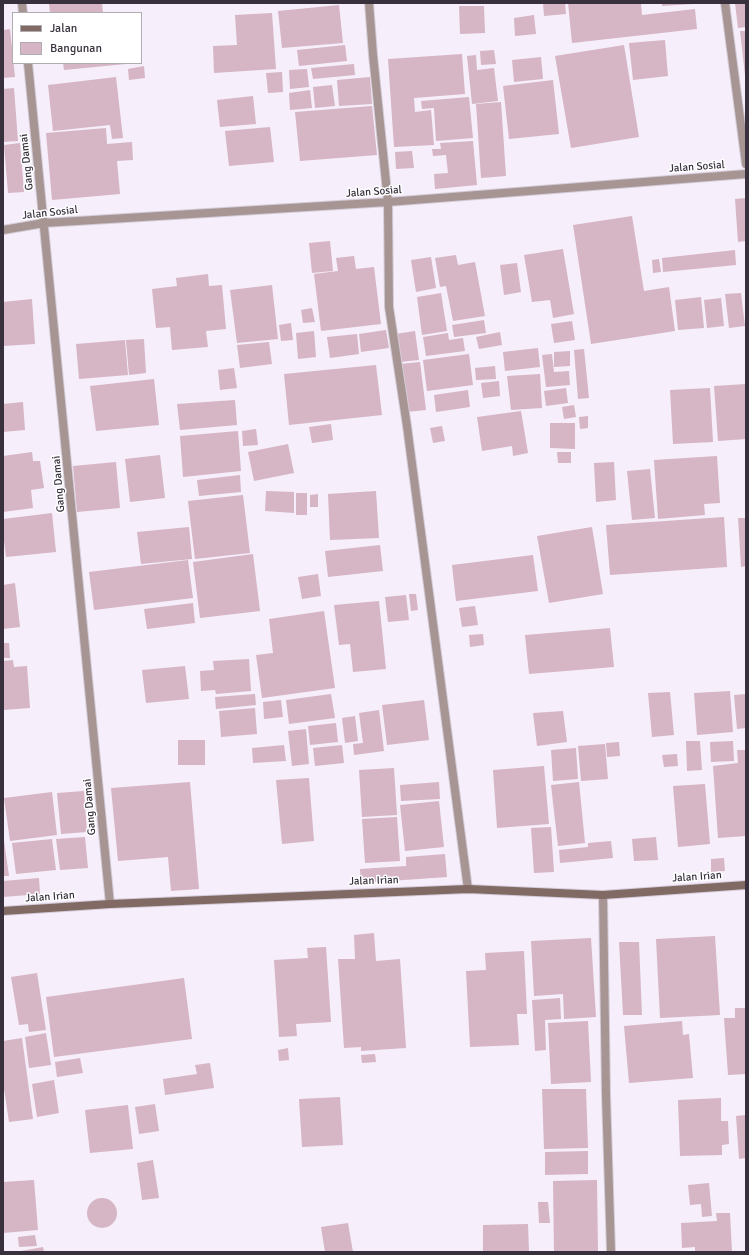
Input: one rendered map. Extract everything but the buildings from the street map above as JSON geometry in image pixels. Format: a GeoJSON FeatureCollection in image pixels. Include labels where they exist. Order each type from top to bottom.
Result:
{"type":"FeatureCollection","features":[{"type":"Feature","properties":{"kind":"main road","name":"Jalan Irian"},"geometry":{"type":"LineString","coordinates":[[3,911],[110,904],[468,889],[603,895],[746,885]]}},
{"type":"Feature","properties":{"kind":"street"},"geometry":{"type":"LineString","coordinates":[[370,3],[373,55],[388,202],[389,307],[407,426],[468,889]]}},
{"type":"Feature","properties":{"kind":"street"},"geometry":{"type":"LineString","coordinates":[[725,3],[746,164]]}},
{"type":"Feature","properties":{"kind":"street","name":"Gang Damai"},"geometry":{"type":"LineString","coordinates":[[28,64],[110,904]]}},
{"type":"Feature","properties":{"kind":"street","name":"Jalan Sosial"},"geometry":{"type":"LineString","coordinates":[[3,230],[44,223],[388,202],[746,174]]}},
{"type":"Feature","properties":{"kind":"street"},"geometry":{"type":"LineString","coordinates":[[603,895],[606,1096],[611,1252]]}}]}
